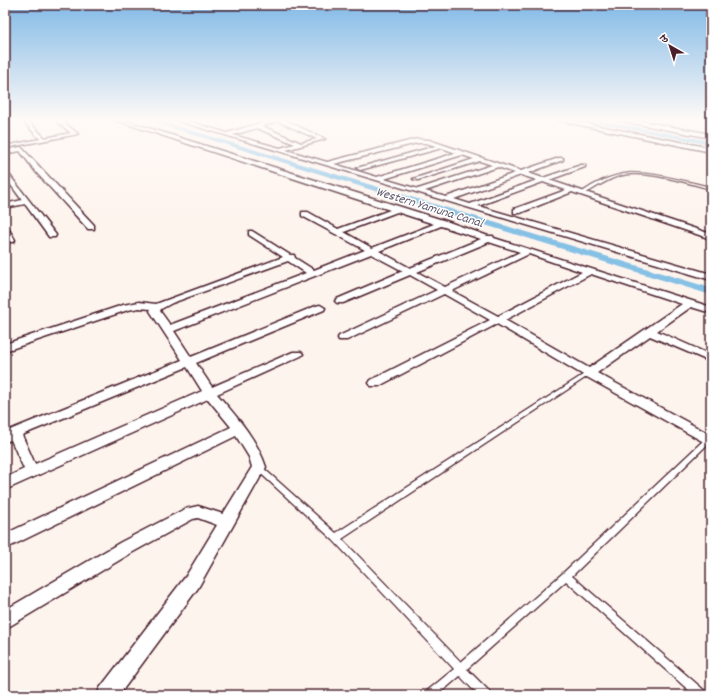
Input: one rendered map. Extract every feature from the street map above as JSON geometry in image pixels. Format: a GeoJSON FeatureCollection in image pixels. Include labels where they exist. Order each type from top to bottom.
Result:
{"type":"FeatureCollection","features":[{"type":"Feature","properties":{"kind":"street"},"geometry":{"type":"LineString","coordinates":[[24,153],[38,171],[91,227]]}},
{"type":"Feature","properties":{"kind":"street"},"geometry":{"type":"LineString","coordinates":[[221,153],[711,310]]}},
{"type":"Feature","properties":{"kind":"street"},"geometry":{"type":"LineString","coordinates":[[289,153],[380,178],[418,191],[711,277]]}},
{"type":"Feature","properties":{"kind":"street"},"geometry":{"type":"LineString","coordinates":[[327,164],[373,153]]}},
{"type":"Feature","properties":{"kind":"street"},"geometry":{"type":"LineString","coordinates":[[360,168],[417,153]]}},
{"type":"Feature","properties":{"kind":"street"},"geometry":{"type":"LineString","coordinates":[[341,161],[380,178],[462,153],[711,237]]}},
{"type":"Feature","properties":{"kind":"street"},"geometry":{"type":"LineString","coordinates":[[368,154],[408,169]]}},
{"type":"Feature","properties":{"kind":"street"},"geometry":{"type":"LineString","coordinates":[[416,179],[480,159]]}},
{"type":"Feature","properties":{"kind":"street"},"geometry":{"type":"LineString","coordinates":[[447,199],[561,159]]}},
{"type":"Feature","properties":{"kind":"street"},"geometry":{"type":"LineString","coordinates":[[418,191],[499,166]]}},
{"type":"Feature","properties":{"kind":"street"},"geometry":{"type":"LineString","coordinates":[[471,206],[583,166]]}},
{"type":"Feature","properties":{"kind":"street"},"geometry":{"type":"LineString","coordinates":[[5,173],[52,235]]}},
{"type":"Feature","properties":{"kind":"street"},"geometry":{"type":"LineString","coordinates":[[518,211],[572,190]]}},
{"type":"Feature","properties":{"kind":"street"},"geometry":{"type":"LineString","coordinates":[[5,206],[27,201]]}},
{"type":"Feature","properties":{"kind":"street"},"geometry":{"type":"LineString","coordinates":[[338,232],[399,209]]}},
{"type":"Feature","properties":{"kind":"street"},"geometry":{"type":"LineString","coordinates":[[305,214],[498,320],[709,441]]}},
{"type":"Feature","properties":{"kind":"street"},"geometry":{"type":"LineString","coordinates":[[167,330],[443,223]]}},
{"type":"Feature","properties":{"kind":"street"},"geometry":{"type":"LineString","coordinates":[[5,230],[12,240]]}},
{"type":"Feature","properties":{"kind":"street"},"geometry":{"type":"LineString","coordinates":[[252,233],[291,257],[314,274]]}},
{"type":"Feature","properties":{"kind":"street"},"geometry":{"type":"LineString","coordinates":[[340,301],[490,238]]}},
{"type":"Feature","properties":{"kind":"street"},"geometry":{"type":"LineString","coordinates":[[343,338],[529,251]]}},
{"type":"Feature","properties":{"kind":"street"},"geometry":{"type":"LineString","coordinates":[[5,348],[126,307],[139,305],[157,307],[169,301],[291,257]]}},
{"type":"Feature","properties":{"kind":"street"},"geometry":{"type":"LineString","coordinates":[[375,383],[590,271]]}},
{"type":"Feature","properties":{"kind":"street"},"geometry":{"type":"LineString","coordinates":[[589,373],[650,332],[689,303]]}},
{"type":"Feature","properties":{"kind":"street"},"geometry":{"type":"LineString","coordinates":[[107,695],[192,582],[259,467],[256,457],[239,429],[210,392],[156,314],[155,311],[157,307]]}},
{"type":"Feature","properties":{"kind":"street"},"geometry":{"type":"LineString","coordinates":[[32,472],[10,435],[320,308]]}},
{"type":"Feature","properties":{"kind":"street"},"geometry":{"type":"LineString","coordinates":[[650,332],[711,359]]}},
{"type":"Feature","properties":{"kind":"street"},"geometry":{"type":"LineString","coordinates":[[5,484],[297,354]]}},
{"type":"Feature","properties":{"kind":"street"},"geometry":{"type":"LineString","coordinates":[[5,542],[239,429]]}},
{"type":"Feature","properties":{"kind":"street"},"geometry":{"type":"LineString","coordinates":[[5,620],[127,547],[190,513],[198,512],[228,522]]}},
{"type":"Feature","properties":{"kind":"lane"},"geometry":{"type":"LineString","coordinates":[[582,194],[614,178],[629,174],[648,175],[711,188]]}},
{"type":"Feature","properties":{"kind":"lane"},"geometry":{"type":"LineString","coordinates":[[336,538],[589,373]]}},
{"type":"Feature","properties":{"kind":"lane"},"geometry":{"type":"LineString","coordinates":[[431,695],[566,576],[709,441]]}},
{"type":"Feature","properties":{"kind":"lane"},"geometry":{"type":"LineString","coordinates":[[259,467],[336,538],[485,695]]}},
{"type":"Feature","properties":{"kind":"lane"},"geometry":{"type":"LineString","coordinates":[[566,576],[701,695]]}},
{"type":"Feature","properties":{"kind":"waterway","name":"Western Yamuna Canal"},"geometry":{"type":"LineString","coordinates":[[256,153],[711,292]]}}]}
